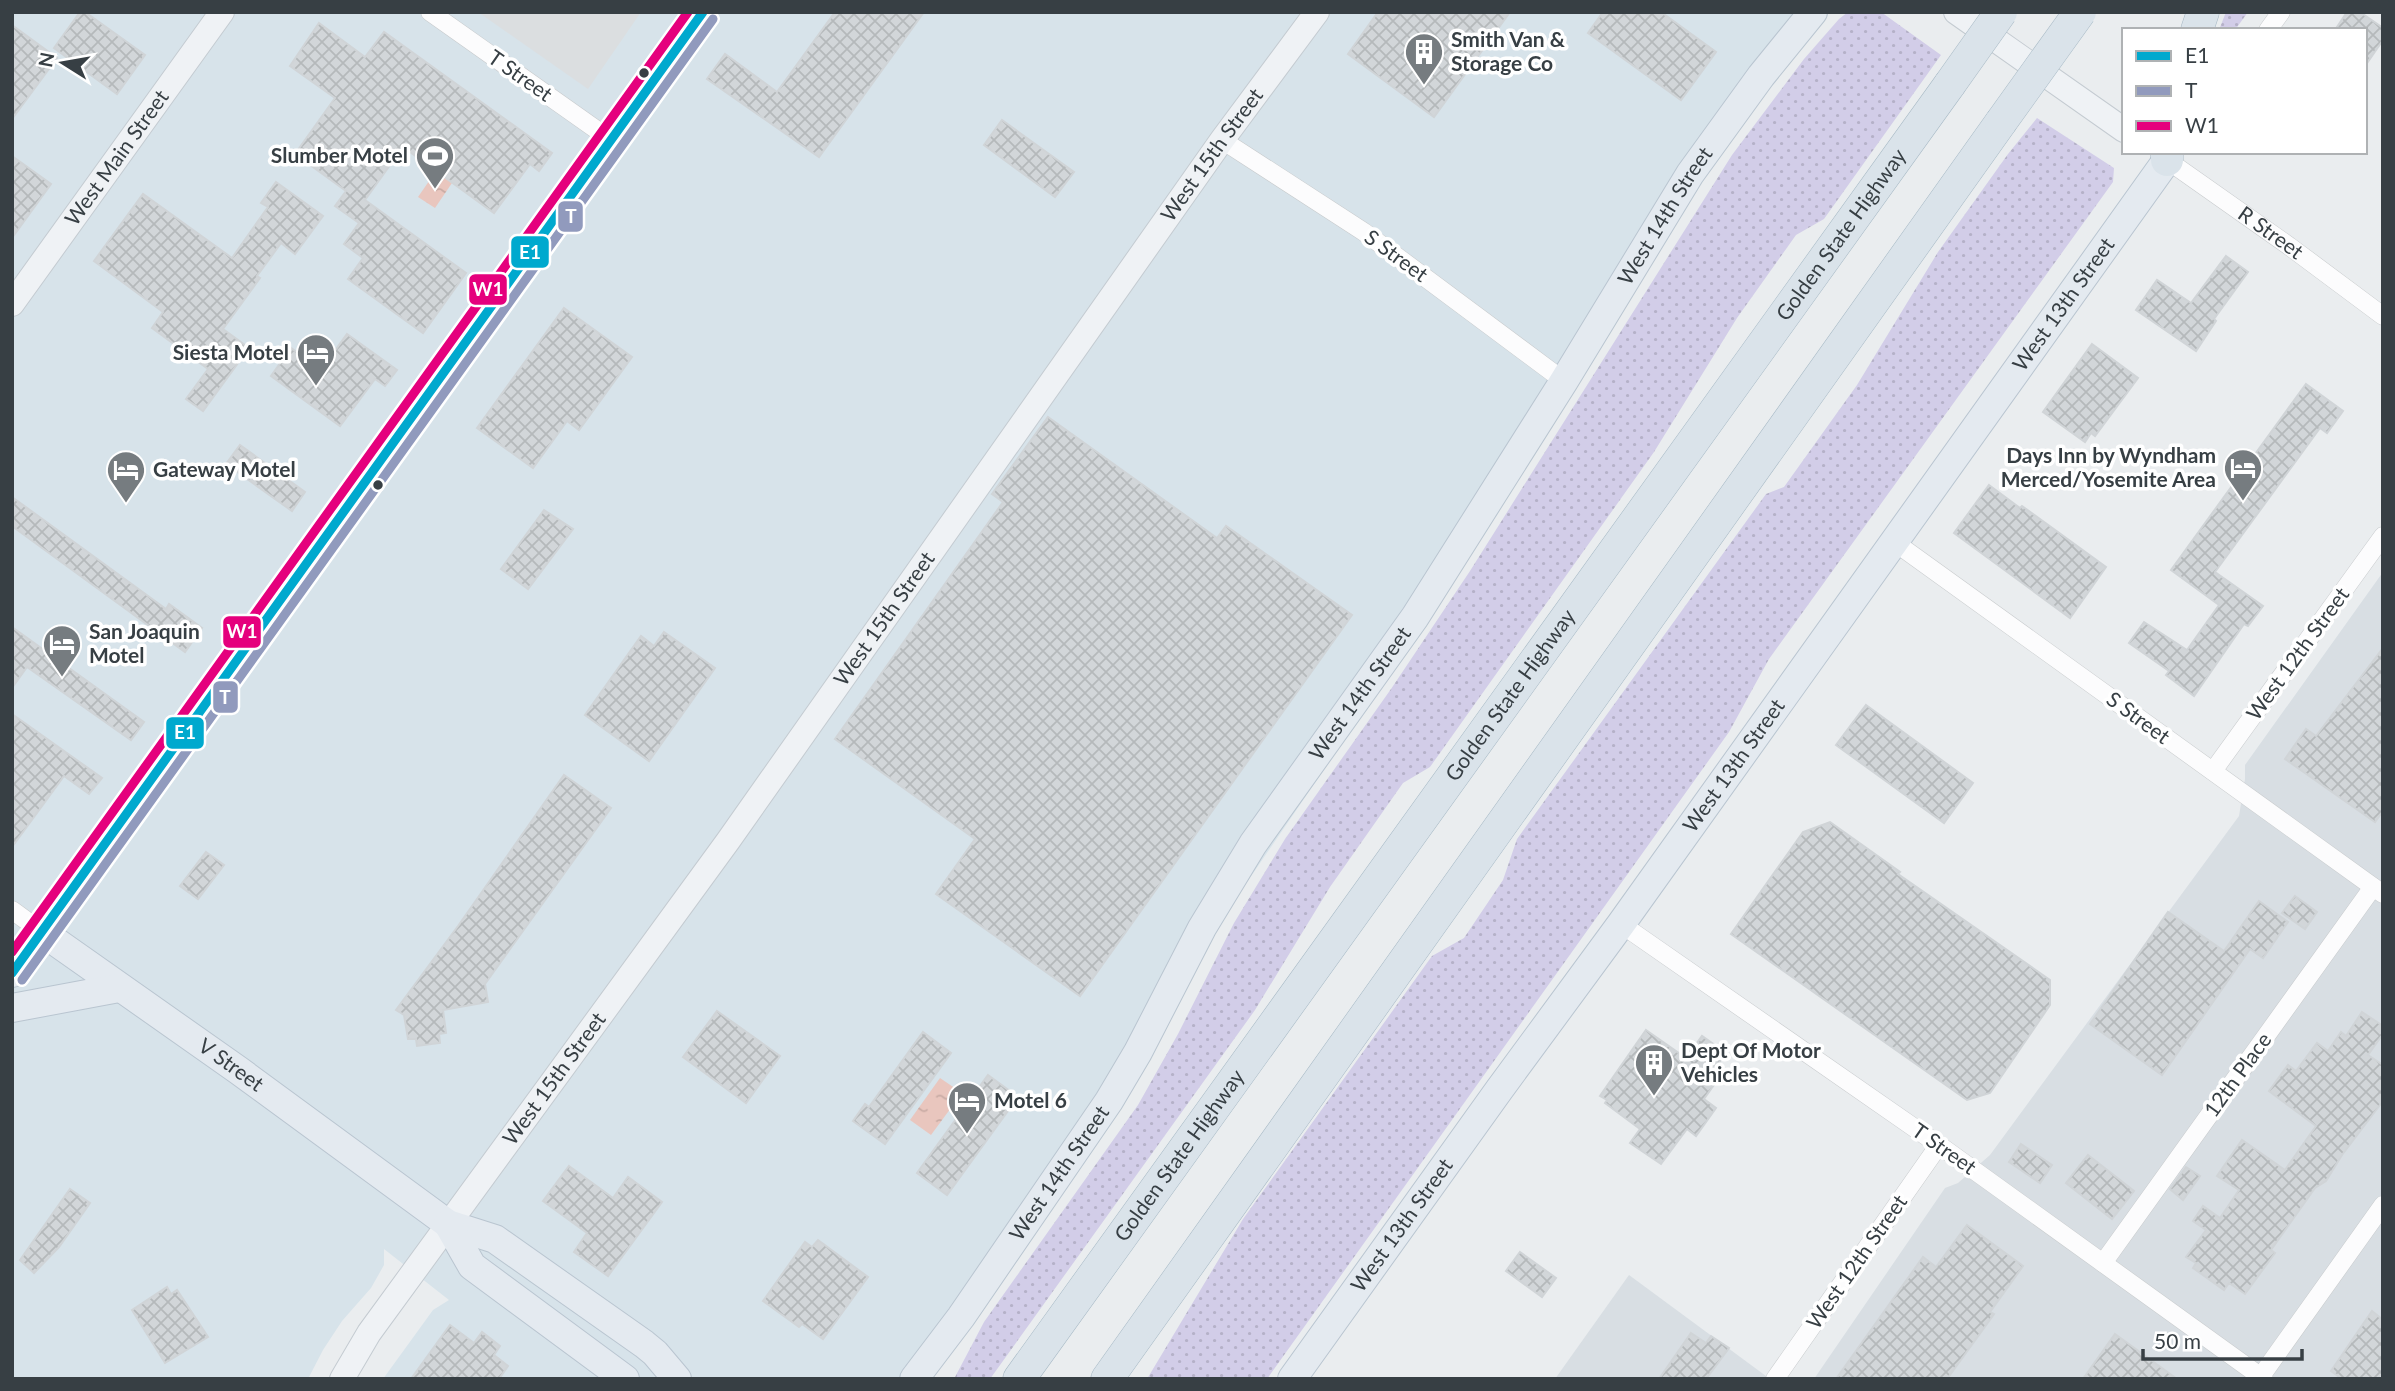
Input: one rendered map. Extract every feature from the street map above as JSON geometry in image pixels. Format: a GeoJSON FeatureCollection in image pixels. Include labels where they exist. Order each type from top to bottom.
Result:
{"type":"FeatureCollection","features":[{"type":"Feature","properties":{"kind":"highway","name":"Golden State Highway"},"geometry":{"type":"LineString","coordinates":[[1019,1379],[2001,12]]}},
{"type":"Feature","properties":{"kind":"highway"},"geometry":{"type":"LineString","coordinates":[[1107,1379],[2080,12]]}},
{"type":"Feature","properties":{"kind":"main road"},"geometry":{"type":"LineString","coordinates":[[12,973],[703,12]]}},
{"type":"Feature","properties":{"kind":"main road","name":"West 14th Street"},"geometry":{"type":"LineString","coordinates":[[914,1379],[961,1317],[1102,1111],[1138,1052],[1202,928],[1253,844],[1415,617],[1564,381],[1690,174],[1761,76],[1812,12]]}},
{"type":"Feature","properties":{"kind":"main road","name":"West 13th Street"},"geometry":{"type":"LineString","coordinates":[[1292,1379],[1621,924],[2166,154]]}},
{"type":"Feature","properties":{"kind":"main road","name":"V Street"},"geometry":{"type":"LineString","coordinates":[[42,932],[238,1070],[448,1224],[495,1239],[644,1344],[677,1379]]}},
{"type":"Feature","properties":{"kind":"main road"},"geometry":{"type":"LineString","coordinates":[[12,1008],[119,988]]}},
{"type":"Feature","properties":{"kind":"main road","name":"V Street"},"geometry":{"type":"LineString","coordinates":[[448,1224],[472,1266],[625,1379]]}},
{"type":"Feature","properties":{"kind":"street","name":"West Main Street"},"geometry":{"type":"LineString","coordinates":[[12,304],[222,12]]}},
{"type":"Feature","properties":{"kind":"street","name":"T Street"},"geometry":{"type":"LineString","coordinates":[[430,12],[611,140]]}},
{"type":"Feature","properties":{"kind":"street","name":"West 15th Street"},"geometry":{"type":"LineString","coordinates":[[342,1379],[369,1333],[728,841],[1222,140],[1317,12]]}},
{"type":"Feature","properties":{"kind":"street"},"geometry":{"type":"LineString","coordinates":[[1956,12],[2122,129]]}},
{"type":"Feature","properties":{"kind":"street"},"geometry":{"type":"LineString","coordinates":[[2269,28],[2281,12]]}},
{"type":"Feature","properties":{"kind":"street","name":"S Street"},"geometry":{"type":"LineString","coordinates":[[1222,140],[1364,232],[1564,381]]}},
{"type":"Feature","properties":{"kind":"street","name":"R Street"},"geometry":{"type":"LineString","coordinates":[[2166,154],[2383,316]]}},
{"type":"Feature","properties":{"kind":"street","name":"West 12th Street"},"geometry":{"type":"LineString","coordinates":[[2213,771],[2383,536]]}},
{"type":"Feature","properties":{"kind":"street","name":"S Street"},"geometry":{"type":"LineString","coordinates":[[1893,541],[2378,890]]}},
{"type":"Feature","properties":{"kind":"street","name":"12th Place"},"geometry":{"type":"LineString","coordinates":[[2103,1263],[2378,890]]}},
{"type":"Feature","properties":{"kind":"street","name":"V Street"},"geometry":{"type":"LineString","coordinates":[[12,910],[42,932]]}},
{"type":"Feature","properties":{"kind":"street","name":"T Street"},"geometry":{"type":"LineString","coordinates":[[1621,924],[1939,1145],[2261,1378]]}},
{"type":"Feature","properties":{"kind":"street","name":"West 12th Street"},"geometry":{"type":"LineString","coordinates":[[1775,1379],[1939,1145]]}},
{"type":"Feature","properties":{"kind":"street"},"geometry":{"type":"LineString","coordinates":[[2261,1378],[2383,1205]]}},
{"type":"Feature","properties":{"kind":"shaded area"},"geometry":{"type":"Polygon","coordinates":[[[12,12],[1798,12],[1412,641],[1230,907],[928,1379],[383,1379],[433,1310],[449,1300],[384,1249],[384,1265],[371,1288],[342,1321],[308,1379],[12,1379],[12,12]]]}},
{"type":"Feature","properties":{"kind":"shaded area"},"geometry":{"type":"Polygon","coordinates":[[[478,12],[641,12],[588,89],[478,12]]]}},
{"type":"Feature","properties":{"kind":"shaded area"},"geometry":{"type":"Polygon","coordinates":[[[1848,12],[1881,12],[1941,55],[1824,219],[1796,235],[1737,318],[1654,452],[1430,767],[1403,783],[1330,887],[1255,1010],[990,1379],[954,1379],[984,1322],[1138,1105],[1178,1034],[1234,923],[1285,839],[1470,571],[1732,155],[1804,59],[1848,12]]]}},
{"type":"Feature","properties":{"kind":"shaded area"},"geometry":{"type":"Polygon","coordinates":[[[2226,12],[2248,12],[2236,28],[2220,28],[2226,12]]]}},
{"type":"Feature","properties":{"kind":"shaded area"},"geometry":{"type":"Polygon","coordinates":[[[2037,118],[2114,168],[2113,182],[1769,659],[1729,732],[1267,1379],[1147,1379],[1243,1219],[1432,956],[1464,938],[1503,880],[1517,839],[1766,494],[1784,487],[1857,385],[1938,252],[2037,118]]]}},
{"type":"Feature","properties":{"kind":"shaded area"},"geometry":{"type":"Polygon","coordinates":[[[2383,572],[2383,1379],[1814,1379],[1945,1188],[1958,1183],[1990,1155],[2239,816],[2245,765],[2383,572]]]}},
{"type":"Feature","properties":{"kind":"shaded area"},"geometry":{"type":"Polygon","coordinates":[[[1629,1275],[1770,1379],[1555,1379],[1629,1275]]]}},
{"type":"Feature","properties":{"kind":"water","name":"Slumber Motel"},"geometry":{"type":"Polygon","coordinates":[[[436,171],[452,183],[435,208],[418,197],[436,171]]]}},
{"type":"Feature","properties":{"kind":"water"},"geometry":{"type":"Polygon","coordinates":[[[940,1078],[962,1093],[931,1135],[910,1120],[940,1078]]]}},
{"type":"Feature","properties":{"kind":"building"},"geometry":{"type":"Polygon","coordinates":[[[80,12],[85,12],[145,55],[117,94],[54,48],[80,12]]]}},
{"type":"Feature","properties":{"kind":"building"},"geometry":{"type":"Polygon","coordinates":[[[835,12],[924,12],[819,157],[707,79],[725,54],[777,92],[835,12]]]}},
{"type":"Feature","properties":{"kind":"building","name":"Smith Van & Storage Co"},"geometry":{"type":"Polygon","coordinates":[[[1378,12],[1510,12],[1434,117],[1348,54],[1378,12]]]}},
{"type":"Feature","properties":{"kind":"building"},"geometry":{"type":"Polygon","coordinates":[[[1603,12],[1661,12],[1716,52],[1681,100],[1588,33],[1603,12]]]}},
{"type":"Feature","properties":{"kind":"building"},"geometry":{"type":"Polygon","coordinates":[[[2347,12],[2360,12],[2383,28],[2383,40],[2367,63],[2367,28],[2336,28],[2347,12]]]}},
{"type":"Feature","properties":{"kind":"building"},"geometry":{"type":"Polygon","coordinates":[[[319,23],[365,57],[384,32],[552,153],[539,171],[530,164],[494,213],[403,147],[365,200],[466,273],[423,333],[348,279],[363,258],[344,244],[359,223],[335,206],[346,191],[295,154],[335,98],[290,66],[319,23]]]}},
{"type":"Feature","properties":{"kind":"building"},"geometry":{"type":"Polygon","coordinates":[[[12,25],[57,58],[12,119],[12,25]]]}},
{"type":"Feature","properties":{"kind":"building"},"geometry":{"type":"Polygon","coordinates":[[[1002,120],[1074,172],[1055,197],[984,145],[1002,120]]]}},
{"type":"Feature","properties":{"kind":"building"},"geometry":{"type":"Polygon","coordinates":[[[12,156],[51,184],[12,238],[12,156]]]}},
{"type":"Feature","properties":{"kind":"building"},"geometry":{"type":"Polygon","coordinates":[[[276,182],[323,216],[295,254],[281,243],[257,276],[260,278],[223,329],[249,348],[203,411],[186,399],[208,369],[152,328],[163,312],[94,261],[143,194],[232,258],[268,207],[261,203],[276,182]]]}},
{"type":"Feature","properties":{"kind":"building"},"geometry":{"type":"Polygon","coordinates":[[[2226,256],[2248,272],[2214,319],[2216,321],[2196,351],[2136,310],[2157,280],[2191,303],[2226,256]]]}},
{"type":"Feature","properties":{"kind":"building"},"geometry":{"type":"Polygon","coordinates":[[[564,308],[632,357],[579,430],[567,421],[533,468],[477,428],[564,308]]]}},
{"type":"Feature","properties":{"kind":"building"},"geometry":{"type":"Polygon","coordinates":[[[347,334],[397,370],[385,386],[375,379],[340,426],[271,376],[291,348],[321,370],[347,334]]]}},
{"type":"Feature","properties":{"kind":"building"},"geometry":{"type":"Polygon","coordinates":[[[2092,344],[2138,378],[2095,436],[2091,433],[2085,442],[2043,412],[2092,344]]]}},
{"type":"Feature","properties":{"kind":"building","name":"Days Inn by Wyndham Merced/Yosemite Area"},"geometry":{"type":"Polygon","coordinates":[[[2306,384],[2343,411],[2327,433],[2320,428],[2215,572],[2263,606],[2248,626],[2244,624],[2194,696],[2166,675],[2169,671],[2129,643],[2144,622],[2187,650],[2219,605],[2171,570],[2306,384]]]}},
{"type":"Feature","properties":{"kind":"building"},"geometry":{"type":"Polygon","coordinates":[[[1048,417],[1217,538],[1226,526],[1352,615],[1080,996],[936,894],[975,839],[835,739],[1003,502],[992,494],[1048,417]]]}},
{"type":"Feature","properties":{"kind":"building"},"geometry":{"type":"Polygon","coordinates":[[[240,445],[305,492],[292,511],[226,464],[240,445]]]}},
{"type":"Feature","properties":{"kind":"building"},"geometry":{"type":"Polygon","coordinates":[[[1989,485],[2106,567],[2070,618],[1954,533],[1989,485]]]}},
{"type":"Feature","properties":{"kind":"building"},"geometry":{"type":"Polygon","coordinates":[[[12,497],[166,609],[169,604],[202,628],[185,652],[12,526],[12,497]]]}},
{"type":"Feature","properties":{"kind":"building"},"geometry":{"type":"Polygon","coordinates":[[[544,510],[573,529],[528,589],[501,569],[544,510]]]}},
{"type":"Feature","properties":{"kind":"building","name":"San Joaquin Motel"},"geometry":{"type":"Polygon","coordinates":[[[12,627],[144,722],[131,740],[27,667],[12,688],[12,627]]]}},
{"type":"Feature","properties":{"kind":"building"},"geometry":{"type":"Polygon","coordinates":[[[664,632],[715,668],[649,761],[585,715],[641,636],[654,646],[664,632]]]}},
{"type":"Feature","properties":{"kind":"building"},"geometry":{"type":"Polygon","coordinates":[[[2383,648],[2383,811],[2375,822],[2285,759],[2306,729],[2316,736],[2383,648]]]}},
{"type":"Feature","properties":{"kind":"building"},"geometry":{"type":"Polygon","coordinates":[[[1866,705],[1973,783],[1944,823],[1836,745],[1866,705]]]}},
{"type":"Feature","properties":{"kind":"building"},"geometry":{"type":"Polygon","coordinates":[[[12,714],[102,778],[89,794],[64,776],[12,847],[12,714]]]}},
{"type":"Feature","properties":{"kind":"building"},"geometry":{"type":"Polygon","coordinates":[[[564,775],[611,808],[485,984],[488,1002],[443,1010],[446,1033],[439,1034],[440,1043],[417,1046],[416,1039],[408,1039],[404,1015],[396,1010],[564,775]]]}},
{"type":"Feature","properties":{"kind":"building"},"geometry":{"type":"Polygon","coordinates":[[[1830,822],[1900,872],[1898,874],[2050,980],[2050,1005],[1990,1093],[1967,1100],[1731,934],[1803,832],[1830,822]]]}},
{"type":"Feature","properties":{"kind":"building"},"geometry":{"type":"Polygon","coordinates":[[[206,852],[224,865],[198,899],[180,886],[206,852]]]}},
{"type":"Feature","properties":{"kind":"building"},"geometry":{"type":"Polygon","coordinates":[[[2295,896],[2317,912],[2305,929],[2282,913],[2295,896]]]}},
{"type":"Feature","properties":{"kind":"building"},"geometry":{"type":"Polygon","coordinates":[[[2259,901],[2288,922],[2263,958],[2250,949],[2162,1075],[2090,1024],[2168,912],[2224,951],[2259,901]]]}},
{"type":"Feature","properties":{"kind":"building"},"geometry":{"type":"Polygon","coordinates":[[[717,1011],[780,1056],[746,1103],[683,1057],[717,1011]]]}},
{"type":"Feature","properties":{"kind":"building"},"geometry":{"type":"Polygon","coordinates":[[[2362,1012],[2383,1026],[2383,1034],[2368,1055],[2383,1065],[2383,1101],[2326,1181],[2315,1188],[2271,1250],[2275,1253],[2245,1294],[2229,1283],[2224,1290],[2193,1268],[2196,1263],[2186,1257],[2206,1230],[2193,1221],[2203,1206],[2220,1218],[2239,1190],[2217,1176],[2242,1140],[2285,1170],[2316,1126],[2269,1091],[2288,1065],[2296,1071],[2317,1043],[2328,1051],[2341,1032],[2346,1036],[2362,1012]]]}},
{"type":"Feature","properties":{"kind":"building","name":"Dept Of Motor Vehicles"},"geometry":{"type":"Polygon","coordinates":[[[1646,1030],[1686,1058],[1702,1036],[1726,1053],[1709,1077],[1716,1082],[1704,1099],[1716,1108],[1696,1136],[1687,1129],[1661,1164],[1630,1143],[1640,1129],[1605,1103],[1607,1100],[1600,1096],[1646,1030]]]}},
{"type":"Feature","properties":{"kind":"building","name":"Motel 6"},"geometry":{"type":"Polygon","coordinates":[[[923,1032],[951,1053],[885,1144],[853,1121],[865,1104],[869,1107],[923,1032]]]}},
{"type":"Feature","properties":{"kind":"building","name":"Motel 6"},"geometry":{"type":"Polygon","coordinates":[[[988,1075],[1018,1097],[947,1195],[917,1173],[988,1075]]]}},
{"type":"Feature","properties":{"kind":"building"},"geometry":{"type":"Polygon","coordinates":[[[2021,1144],[2052,1165],[2040,1183],[2009,1162],[2021,1144]]]}},
{"type":"Feature","properties":{"kind":"building"},"geometry":{"type":"Polygon","coordinates":[[[2088,1155],[2134,1191],[2112,1219],[2066,1183],[2088,1155]]]}},
{"type":"Feature","properties":{"kind":"building"},"geometry":{"type":"Polygon","coordinates":[[[569,1166],[613,1198],[628,1177],[662,1202],[608,1276],[574,1252],[587,1233],[543,1201],[569,1166]]]}},
{"type":"Feature","properties":{"kind":"building"},"geometry":{"type":"Polygon","coordinates":[[[2186,1167],[2200,1176],[2183,1200],[2170,1189],[2186,1167]]]}},
{"type":"Feature","properties":{"kind":"building"},"geometry":{"type":"Polygon","coordinates":[[[70,1189],[90,1203],[59,1247],[34,1273],[20,1260],[70,1189]]]}},
{"type":"Feature","properties":{"kind":"building"},"geometry":{"type":"Polygon","coordinates":[[[1967,1225],[2023,1266],[1990,1312],[1994,1314],[1947,1379],[1836,1379],[1923,1257],[1936,1267],[1967,1225]]]}},
{"type":"Feature","properties":{"kind":"building"},"geometry":{"type":"Polygon","coordinates":[[[818,1240],[868,1277],[823,1339],[802,1324],[799,1327],[763,1301],[805,1242],[812,1247],[818,1240]]]}},
{"type":"Feature","properties":{"kind":"building"},"geometry":{"type":"Polygon","coordinates":[[[1520,1252],[1556,1278],[1542,1297],[1506,1271],[1520,1252]]]}},
{"type":"Feature","properties":{"kind":"building"},"geometry":{"type":"Polygon","coordinates":[[[167,1287],[171,1294],[177,1290],[208,1337],[165,1363],[132,1310],[167,1287]]]}},
{"type":"Feature","properties":{"kind":"building"},"geometry":{"type":"Polygon","coordinates":[[[2372,1311],[2383,1320],[2383,1379],[2342,1379],[2331,1371],[2372,1311]]]}},
{"type":"Feature","properties":{"kind":"building"},"geometry":{"type":"Polygon","coordinates":[[[450,1325],[474,1343],[482,1332],[500,1346],[494,1355],[508,1366],[499,1379],[411,1379],[450,1325]]]}},
{"type":"Feature","properties":{"kind":"building"},"geometry":{"type":"Polygon","coordinates":[[[1691,1333],[1706,1343],[1711,1336],[1729,1348],[1706,1379],[1659,1379],[1691,1333]]]}},
{"type":"Feature","properties":{"kind":"building"},"geometry":{"type":"Polygon","coordinates":[[[2115,1334],[2177,1379],[2083,1379],[2115,1334]]]}},
{"type":"Feature","properties":{"kind":"transit line","name":"W1"},"geometry":{"type":"LineString","coordinates":[[12,952],[688,12]]}},
{"type":"Feature","properties":{"kind":"transit line","name":"E1"},"geometry":{"type":"LineString","coordinates":[[12,973],[703,12]]}},
{"type":"Feature","properties":{"kind":"transit line","name":"T"},"geometry":{"type":"LineString","coordinates":[[22,980],[713,19]]}},
{"type":"Feature","properties":{"kind":"place","name":"Smith Van & Storage Co"},"geometry":{"type":"Point","coordinates":[1424,86]}},
{"type":"Feature","properties":{"kind":"place","name":"Slumber Motel"},"geometry":{"type":"Point","coordinates":[435,190]}},
{"type":"Feature","properties":{"kind":"place","name":"Siesta Motel"},"geometry":{"type":"Point","coordinates":[316,387]}},
{"type":"Feature","properties":{"kind":"place","name":"Days Inn by Wyndham Merced/Yosemite Area"},"geometry":{"type":"Point","coordinates":[2243,502]}},
{"type":"Feature","properties":{"kind":"place","name":"Gateway Motel"},"geometry":{"type":"Point","coordinates":[126,504]}},
{"type":"Feature","properties":{"kind":"place","name":"San Joaquin Motel"},"geometry":{"type":"Point","coordinates":[62,678]}},
{"type":"Feature","properties":{"kind":"place","name":"Dept Of Motor Vehicles"},"geometry":{"type":"Point","coordinates":[1654,1097]}},
{"type":"Feature","properties":{"kind":"place","name":"Motel 6"},"geometry":{"type":"Point","coordinates":[967,1135]}}]}
